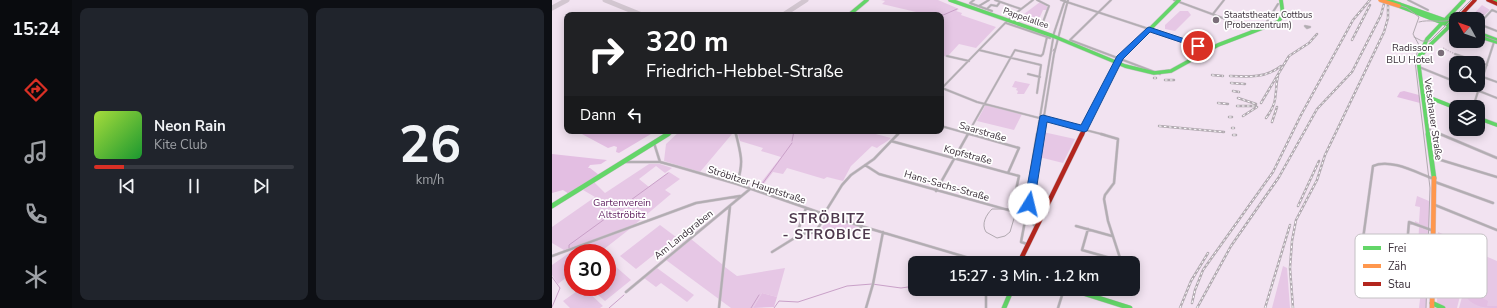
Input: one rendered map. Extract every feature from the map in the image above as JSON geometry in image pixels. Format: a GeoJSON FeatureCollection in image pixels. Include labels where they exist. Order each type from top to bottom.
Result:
{"type":"FeatureCollection","features":[{"type":"Feature","properties":{"kind":"main road"},"geometry":{"type":"LineString","coordinates":[[853,12],[867,0]]}},
{"type":"Feature","properties":{"kind":"main road","name":"Pappelallee"},"geometry":{"type":"LineString","coordinates":[[951,0],[1007,22],[1054,37]]}},
{"type":"Feature","properties":{"kind":"main road"},"geometry":{"type":"LineString","coordinates":[[1022,256],[1119,60],[1177,0]]}},
{"type":"Feature","properties":{"kind":"main road"},"geometry":{"type":"LineString","coordinates":[[1054,37],[1090,49],[1147,72],[1160,74],[1173,71],[1209,50],[1278,22],[1283,18],[1284,14],[1281,0]]}},
{"type":"Feature","properties":{"kind":"main road"},"geometry":{"type":"LineString","coordinates":[[1380,0],[1399,5]]}},
{"type":"Feature","properties":{"kind":"main road"},"geometry":{"type":"LineString","coordinates":[[1387,0],[1449,22]]}},
{"type":"Feature","properties":{"kind":"main road"},"geometry":{"type":"LineString","coordinates":[[1418,61],[1420,52],[1427,39],[1464,0]]}},
{"type":"Feature","properties":{"kind":"main road"},"geometry":{"type":"LineString","coordinates":[[1464,12],[1475,0]]}},
{"type":"Feature","properties":{"kind":"main road"},"geometry":{"type":"LineString","coordinates":[[1488,0],[1497,4]]}},
{"type":"Feature","properties":{"kind":"main road"},"geometry":{"type":"LineString","coordinates":[[1418,61],[1423,52],[1449,27]]}},
{"type":"Feature","properties":{"kind":"main road"},"geometry":{"type":"LineString","coordinates":[[1149,29],[1209,50]]}},
{"type":"Feature","properties":{"kind":"main road"},"geometry":{"type":"LineString","coordinates":[[1485,36],[1496,41]]}},
{"type":"Feature","properties":{"kind":"main road"},"geometry":{"type":"LineString","coordinates":[[1485,38],[1496,41]]}},
{"type":"Feature","properties":{"kind":"main road"},"geometry":{"type":"LineString","coordinates":[[1427,39],[1433,42]]}},
{"type":"Feature","properties":{"kind":"main road","name":"Vetschauer Straße"},"geometry":{"type":"LineString","coordinates":[[1418,61],[1429,130],[1434,181],[1434,234]]}},
{"type":"Feature","properties":{"kind":"main road"},"geometry":{"type":"LineString","coordinates":[[1423,95],[1449,105]]}},
{"type":"Feature","properties":{"kind":"main road"},"geometry":{"type":"LineString","coordinates":[[1485,121],[1497,125]]}},
{"type":"Feature","properties":{"kind":"main road"},"geometry":{"type":"LineString","coordinates":[[552,206],[668,134]]}},
{"type":"Feature","properties":{"kind":"main road"},"geometry":{"type":"LineString","coordinates":[[1004,308],[1009,296]]}},
{"type":"Feature","properties":{"kind":"main road"},"geometry":{"type":"LineString","coordinates":[[1092,296],[1130,308]]}},
{"type":"Feature","properties":{"kind":"main road"},"geometry":{"type":"LineString","coordinates":[[1432,306],[1443,308]]}},
{"type":"Feature","properties":{"kind":"street"},"geometry":{"type":"LineString","coordinates":[[974,0],[970,3],[992,11]]}},
{"type":"Feature","properties":{"kind":"street"},"geometry":{"type":"LineString","coordinates":[[979,6],[988,0]]}},
{"type":"Feature","properties":{"kind":"street"},"geometry":{"type":"LineString","coordinates":[[995,0],[1021,8]]}},
{"type":"Feature","properties":{"kind":"street"},"geometry":{"type":"LineString","coordinates":[[944,87],[1012,16],[1033,0]]}},
{"type":"Feature","properties":{"kind":"street"},"geometry":{"type":"LineString","coordinates":[[1037,0],[1049,6],[1043,22]]}},
{"type":"Feature","properties":{"kind":"street"},"geometry":{"type":"LineString","coordinates":[[1061,0],[1149,29]]}},
{"type":"Feature","properties":{"kind":"street"},"geometry":{"type":"LineString","coordinates":[[1111,0],[1070,40],[1090,49],[1115,57],[1119,60]]}},
{"type":"Feature","properties":{"kind":"street"},"geometry":{"type":"LineString","coordinates":[[1177,0],[1253,31]]}},
{"type":"Feature","properties":{"kind":"street"},"geometry":{"type":"LineString","coordinates":[[1212,14],[1224,0]]}},
{"type":"Feature","properties":{"kind":"street"},"geometry":{"type":"LineString","coordinates":[[1408,0],[1428,10]]}},
{"type":"Feature","properties":{"kind":"street"},"geometry":{"type":"LineString","coordinates":[[1036,227],[1027,219],[1026,215],[1054,37],[1067,1]]}},
{"type":"Feature","properties":{"kind":"street"},"geometry":{"type":"LineString","coordinates":[[1041,117],[1054,37],[1067,1]]}},
{"type":"Feature","properties":{"kind":"street"},"geometry":{"type":"LineString","coordinates":[[987,9],[991,5],[997,6],[1000,2]]}},
{"type":"Feature","properties":{"kind":"street"},"geometry":{"type":"LineString","coordinates":[[1268,26],[1266,24],[1278,4]]}},
{"type":"Feature","properties":{"kind":"street"},"geometry":{"type":"LineString","coordinates":[[1497,12],[1492,10],[1478,24],[1497,31]]}},
{"type":"Feature","properties":{"kind":"street","name":"Pappelallee"},"geometry":{"type":"LineString","coordinates":[[1007,22],[1047,37],[1054,37]]}},
{"type":"Feature","properties":{"kind":"street"},"geometry":{"type":"LineString","coordinates":[[936,191],[1015,50],[1040,56],[1043,55],[1047,37]]}},
{"type":"Feature","properties":{"kind":"street"},"geometry":{"type":"LineString","coordinates":[[1485,71],[1496,41]]}},
{"type":"Feature","properties":{"kind":"street"},"geometry":{"type":"LineString","coordinates":[[979,50],[1041,65],[1037,93]]}},
{"type":"Feature","properties":{"kind":"street"},"geometry":{"type":"LineString","coordinates":[[1455,54],[1487,65]]}},
{"type":"Feature","properties":{"kind":"street"},"geometry":{"type":"LineString","coordinates":[[947,56],[969,61]]}},
{"type":"Feature","properties":{"kind":"street"},"geometry":{"type":"LineString","coordinates":[[1419,67],[1449,79]]}},
{"type":"Feature","properties":{"kind":"street"},"geometry":{"type":"LineString","coordinates":[[1028,74],[1040,76]]}},
{"type":"Feature","properties":{"kind":"street"},"geometry":{"type":"LineString","coordinates":[[1485,78],[1497,82]]}},
{"type":"Feature","properties":{"kind":"street"},"geometry":{"type":"LineString","coordinates":[[944,90],[986,104],[1084,128],[1118,139],[1114,183],[1104,195],[1104,199],[1112,236],[1121,261],[1082,250],[1088,229]]}},
{"type":"Feature","properties":{"kind":"street"},"geometry":{"type":"LineString","coordinates":[[1483,92],[1497,98]]}},
{"type":"Feature","properties":{"kind":"street","name":"Saarstraße"},"geometry":{"type":"LineString","coordinates":[[944,127],[1019,148],[1008,173]]}},
{"type":"Feature","properties":{"kind":"street"},"geometry":{"type":"LineString","coordinates":[[1429,130],[1497,158]]}},
{"type":"Feature","properties":{"kind":"street"},"geometry":{"type":"LineString","coordinates":[[736,134],[742,162],[742,168],[736,184]]}},
{"type":"Feature","properties":{"kind":"street"},"geometry":{"type":"LineString","coordinates":[[815,232],[847,179],[874,159],[898,134]]}},
{"type":"Feature","properties":{"kind":"street","name":"Kopfstraße"},"geometry":{"type":"LineString","coordinates":[[891,141],[1008,173]]}},
{"type":"Feature","properties":{"kind":"street"},"geometry":{"type":"LineString","coordinates":[[654,143],[660,162]]}},
{"type":"Feature","properties":{"kind":"street"},"geometry":{"type":"LineString","coordinates":[[1431,157],[1497,176]]}},
{"type":"Feature","properties":{"kind":"street","name":"Ströbitzer Hauptstraße"},"geometry":{"type":"LineString","coordinates":[[623,162],[660,162],[736,184],[825,215],[960,256]]}},
{"type":"Feature","properties":{"kind":"street"},"geometry":{"type":"LineString","coordinates":[[1364,234],[1373,166],[1377,164],[1393,165],[1493,203]]}},
{"type":"Feature","properties":{"kind":"street","name":"Hans-Sachs-Straße"},"geometry":{"type":"LineString","coordinates":[[865,166],[879,174],[1026,215]]}},
{"type":"Feature","properties":{"kind":"street"},"geometry":{"type":"LineString","coordinates":[[1008,173],[1018,176],[1014,199]]}},
{"type":"Feature","properties":{"kind":"street","name":"Am Landgraben"},"geometry":{"type":"LineString","coordinates":[[626,292],[750,189]]}},
{"type":"Feature","properties":{"kind":"street"},"geometry":{"type":"LineString","coordinates":[[552,256],[696,203],[740,196]]}},
{"type":"Feature","properties":{"kind":"street"},"geometry":{"type":"LineString","coordinates":[[719,308],[730,205]]}},
{"type":"Feature","properties":{"kind":"street"},"geometry":{"type":"LineString","coordinates":[[1435,205],[1497,230]]}},
{"type":"Feature","properties":{"kind":"street"},"geometry":{"type":"LineString","coordinates":[[796,236],[806,208]]}},
{"type":"Feature","properties":{"kind":"street"},"geometry":{"type":"LineString","coordinates":[[1027,219],[1025,221],[1021,242],[1027,244]]}},
{"type":"Feature","properties":{"kind":"street"},"geometry":{"type":"LineString","coordinates":[[1408,234],[1409,222],[1434,231]]}},
{"type":"Feature","properties":{"kind":"street"},"geometry":{"type":"LineString","coordinates":[[772,252],[796,236],[815,232],[857,231],[862,226]]}},
{"type":"Feature","properties":{"kind":"street"},"geometry":{"type":"LineString","coordinates":[[1076,226],[1112,236]]}},
{"type":"Feature","properties":{"kind":"street"},"geometry":{"type":"LineString","coordinates":[[866,308],[883,232]]}},
{"type":"Feature","properties":{"kind":"street"},"geometry":{"type":"LineString","coordinates":[[986,296],[986,308]]}},
{"type":"Feature","properties":{"kind":"street"},"geometry":{"type":"LineString","coordinates":[[1058,308],[1062,296]]}},
{"type":"Feature","properties":{"kind":"green space"},"geometry":{"type":"Polygon","coordinates":[[[881,0],[938,0],[959,9],[956,11],[962,13],[961,15],[996,27],[976,48],[959,44],[947,57],[944,56],[944,12],[916,12],[882,4],[885,1],[881,0]]]}},
{"type":"Feature","properties":{"kind":"green space"},"geometry":{"type":"Polygon","coordinates":[[[1040,2],[1048,7],[1047,10],[1043,10],[1039,19],[1024,14],[1040,2]]]}},
{"type":"Feature","properties":{"kind":"green space"},"geometry":{"type":"Polygon","coordinates":[[[1482,5],[1490,10],[1485,14],[1485,12],[1476,12],[1482,5]]]}},
{"type":"Feature","properties":{"kind":"green space"},"geometry":{"type":"Polygon","coordinates":[[[1180,11],[1188,11],[1191,15],[1175,31],[1165,29],[1165,25],[1180,11]]]}},
{"type":"Feature","properties":{"kind":"green space"},"geometry":{"type":"Polygon","coordinates":[[[1015,81],[1030,84],[1024,94],[1017,94],[1017,88],[1012,87],[1015,81]]]}},
{"type":"Feature","properties":{"kind":"green space"},"geometry":{"type":"Polygon","coordinates":[[[985,106],[1022,114],[1014,130],[977,121],[985,106]]]}},
{"type":"Feature","properties":{"kind":"green space"},"geometry":{"type":"Polygon","coordinates":[[[1043,132],[1075,139],[1063,163],[1039,157],[1043,132]]]}},
{"type":"Feature","properties":{"kind":"green space"},"geometry":{"type":"Polygon","coordinates":[[[677,134],[732,134],[700,172],[664,161],[666,144],[677,134]]]}},
{"type":"Feature","properties":{"kind":"green space"},"geometry":{"type":"Polygon","coordinates":[[[738,134],[876,134],[891,138],[877,148],[872,146],[851,166],[843,181],[827,177],[824,179],[787,168],[783,174],[773,172],[759,190],[756,189],[781,157],[761,151],[763,148],[740,141],[738,134]]]}},
{"type":"Feature","properties":{"kind":"green space","name":"Gartenverein Altströbitz"},"geometry":{"type":"Polygon","coordinates":[[[649,164],[660,164],[672,168],[665,173],[656,166],[639,179],[649,187],[669,172],[680,179],[665,190],[671,194],[633,226],[581,244],[564,244],[564,250],[552,243],[552,227],[595,197],[583,190],[594,182],[605,193],[649,164]]]}},
{"type":"Feature","properties":{"kind":"green space"},"geometry":{"type":"Polygon","coordinates":[[[1417,196],[1429,201],[1429,228],[1415,223],[1415,221],[1419,223],[1420,207],[1415,206],[1417,196]]]}},
{"type":"Feature","properties":{"kind":"green space"},"geometry":{"type":"Polygon","coordinates":[[[830,219],[858,226],[858,228],[855,230],[820,231],[827,220],[830,219]]]}},
{"type":"Feature","properties":{"kind":"green space"},"geometry":{"type":"Polygon","coordinates":[[[660,225],[676,237],[636,269],[620,256],[660,225]]]}},
{"type":"Feature","properties":{"kind":"green space"},"geometry":{"type":"Polygon","coordinates":[[[1419,227],[1429,231],[1429,234],[1419,234],[1419,227]]]}},
{"type":"Feature","properties":{"kind":"green space"},"geometry":{"type":"Polygon","coordinates":[[[631,228],[611,244],[588,244],[631,228]]]}},
{"type":"Feature","properties":{"kind":"green space"},"geometry":{"type":"Polygon","coordinates":[[[691,239],[723,265],[721,293],[725,267],[737,276],[785,268],[777,297],[762,293],[753,308],[731,308],[666,260],[691,239]]]}},
{"type":"Feature","properties":{"kind":"green space"},"geometry":{"type":"Polygon","coordinates":[[[564,257],[564,279],[558,284],[552,275],[552,265],[564,257]]]}},
{"type":"Feature","properties":{"kind":"green space"},"geometry":{"type":"Polygon","coordinates":[[[1487,257],[1497,261],[1497,308],[1459,308],[1462,298],[1487,298],[1487,257]]]}},
{"type":"Feature","properties":{"kind":"green space"},"geometry":{"type":"Polygon","coordinates":[[[1283,266],[1287,268],[1290,308],[1272,308],[1283,266]]]}},
{"type":"Feature","properties":{"kind":"green space"},"geometry":{"type":"Polygon","coordinates":[[[616,267],[631,280],[616,292],[616,267]]]}},
{"type":"Feature","properties":{"kind":"green space"},"geometry":{"type":"Polygon","coordinates":[[[657,268],[694,295],[687,302],[661,283],[656,287],[644,278],[657,268]]]}},
{"type":"Feature","properties":{"kind":"green space"},"geometry":{"type":"Polygon","coordinates":[[[570,296],[592,296],[603,306],[600,308],[570,308],[563,301],[570,296]]]}},
{"type":"Feature","properties":{"kind":"green space"},"geometry":{"type":"Polygon","coordinates":[[[599,296],[611,296],[605,301],[599,296]]]}},
{"type":"Feature","properties":{"kind":"green space"},"geometry":{"type":"Polygon","coordinates":[[[1420,298],[1426,298],[1426,308],[1419,308],[1420,298]]]}},
{"type":"Feature","properties":{"kind":"green space"},"geometry":{"type":"Polygon","coordinates":[[[1437,298],[1460,298],[1457,308],[1446,308],[1437,304],[1437,298]]]}},
{"type":"Feature","properties":{"kind":"shaded area"},"geometry":{"type":"Polygon","coordinates":[[[1404,91],[1419,95],[1420,103],[1397,97],[1400,92],[1404,91]]]}},
{"type":"Feature","properties":{"kind":"shaded area"},"geometry":{"type":"Polygon","coordinates":[[[582,134],[651,134],[619,153],[616,152],[617,147],[614,146],[608,148],[582,134]]]}},
{"type":"Feature","properties":{"kind":"shaded area"},"geometry":{"type":"Polygon","coordinates":[[[552,154],[607,160],[601,164],[590,165],[588,168],[599,175],[569,194],[563,190],[552,193],[552,154]]]}},
{"type":"Feature","properties":{"kind":"shaded area"},"geometry":{"type":"Polygon","coordinates":[[[762,293],[777,297],[774,307],[753,308],[762,293]]]}},
{"type":"Feature","properties":{"kind":"shaded area"},"geometry":{"type":"Polygon","coordinates":[[[1467,298],[1482,298],[1488,301],[1487,306],[1497,306],[1497,308],[1477,305],[1467,298]]]}},
{"type":"Feature","properties":{"kind":"waterway"},"geometry":{"type":"LineString","coordinates":[[944,15],[957,9]]}},
{"type":"Feature","properties":{"kind":"waterway"},"geometry":{"type":"LineString","coordinates":[[792,141],[793,134]]}},
{"type":"Feature","properties":{"kind":"waterway"},"geometry":{"type":"LineString","coordinates":[[760,187],[792,143]]}},
{"type":"Feature","properties":{"kind":"waterway"},"geometry":{"type":"LineString","coordinates":[[570,244],[668,173]]}},
{"type":"Feature","properties":{"kind":"waterway"},"geometry":{"type":"LineString","coordinates":[[552,277],[560,288],[552,307]]}},
{"type":"Feature","properties":{"kind":"waterway"},"geometry":{"type":"LineString","coordinates":[[774,308],[779,301],[798,302],[847,286],[872,284],[901,288],[908,287]]}},
{"type":"Feature","properties":{"kind":"waterway"},"geometry":{"type":"LineString","coordinates":[[609,308],[624,295]]}},
{"type":"Feature","properties":{"kind":"waterway"},"geometry":{"type":"LineString","coordinates":[[751,308],[759,295]]}},
{"type":"Feature","properties":{"kind":"taxiway"},"geometry":{"type":"LineString","coordinates":[[552,8],[567,0]]}},
{"type":"Feature","properties":{"kind":"taxiway"},"geometry":{"type":"LineString","coordinates":[[605,0],[635,12]]}},
{"type":"Feature","properties":{"kind":"taxiway"},"geometry":{"type":"LineString","coordinates":[[788,12],[806,0]]}},
{"type":"Feature","properties":{"kind":"tunnel"},"geometry":{"type":"LineString","coordinates":[[1443,48],[1455,54]]}},
{"type":"Feature","properties":{"kind":"tram line"},"geometry":{"type":"LineString","coordinates":[[1383,0],[1407,8],[1419,17],[1413,34],[1415,37]]}},
{"type":"Feature","properties":{"kind":"tram line"},"geometry":{"type":"LineString","coordinates":[[1459,12],[1471,0]]}},
{"type":"Feature","properties":{"kind":"tram line"},"geometry":{"type":"LineString","coordinates":[[1419,22],[1449,20]]}},
{"type":"Feature","properties":{"kind":"tram line"},"geometry":{"type":"LineString","coordinates":[[1415,37],[1422,41],[1430,41],[1449,22]]}},
{"type":"Feature","properties":{"kind":"tram line"},"geometry":{"type":"LineString","coordinates":[[1415,37],[1419,45],[1415,61],[1430,188],[1428,234]]}},
{"type":"Feature","properties":{"kind":"tram line"},"geometry":{"type":"LineString","coordinates":[[1485,37],[1497,41]]}},
{"type":"Feature","properties":{"kind":"tram line"},"geometry":{"type":"LineString","coordinates":[[1025,204],[1014,209],[992,209],[984,223],[986,232],[997,238],[1005,236],[1010,232],[1015,215],[1028,202],[1042,118]]}},
{"type":"Feature","properties":{"kind":"tram line"},"geometry":{"type":"LineString","coordinates":[[1426,298],[1426,308]]}},
{"type":"Feature","properties":{"kind":"railway"},"geometry":{"type":"LineString","coordinates":[[1192,303],[1195,290],[1203,270],[1273,172],[1301,115],[1353,20],[1370,0]]}},
{"type":"Feature","properties":{"kind":"railway"},"geometry":{"type":"LineString","coordinates":[[1197,308],[1231,246],[1279,177],[1317,109],[1352,72],[1381,15],[1385,0]]}},
{"type":"Feature","properties":{"kind":"railway"},"geometry":{"type":"LineString","coordinates":[[1293,308],[1290,268],[1292,241],[1296,220],[1317,180],[1325,155],[1384,32],[1388,18],[1388,2]]}},
{"type":"Feature","properties":{"kind":"railway"},"geometry":{"type":"LineString","coordinates":[[1352,40],[1370,5]]}},
{"type":"Feature","properties":{"kind":"railway"},"geometry":{"type":"LineString","coordinates":[[1261,103],[1289,56],[1309,43],[1317,34]]}},
{"type":"Feature","properties":{"kind":"railway"},"geometry":{"type":"LineString","coordinates":[[1230,76],[1263,75],[1281,66]]}},
{"type":"Feature","properties":{"kind":"railway"},"geometry":{"type":"LineString","coordinates":[[1212,75],[1223,76]]}},
{"type":"Feature","properties":{"kind":"railway"},"geometry":{"type":"LineString","coordinates":[[1266,118],[1273,107],[1278,75]]}},
{"type":"Feature","properties":{"kind":"railway"},"geometry":{"type":"LineString","coordinates":[[1165,80],[1174,80]]}},
{"type":"Feature","properties":{"kind":"railway"},"geometry":{"type":"LineString","coordinates":[[1231,83],[1245,84]]}},
{"type":"Feature","properties":{"kind":"railway"},"geometry":{"type":"LineString","coordinates":[[1233,91],[1239,92]]}},
{"type":"Feature","properties":{"kind":"railway"},"geometry":{"type":"LineString","coordinates":[[1238,98],[1256,104]]}},
{"type":"Feature","properties":{"kind":"railway"},"geometry":{"type":"LineString","coordinates":[[1218,103],[1228,104]]}},
{"type":"Feature","properties":{"kind":"railway"},"geometry":{"type":"LineString","coordinates":[[1237,106],[1256,106]]}},
{"type":"Feature","properties":{"kind":"railway"},"geometry":{"type":"LineString","coordinates":[[1243,116],[1257,107]]}},
{"type":"Feature","properties":{"kind":"railway"},"geometry":{"type":"LineString","coordinates":[[1272,122],[1277,107]]}},
{"type":"Feature","properties":{"kind":"railway"},"geometry":{"type":"LineString","coordinates":[[1159,126],[1224,132]]}},
{"type":"Feature","properties":{"kind":"railway"},"geometry":{"type":"LineString","coordinates":[[1298,206],[1319,161]]}},
{"type":"Feature","properties":{"kind":"railway"},"geometry":{"type":"LineString","coordinates":[[1265,308],[1290,225]]}},
{"type":"Feature","properties":{"kind":"railway"},"geometry":{"type":"LineString","coordinates":[[1180,308],[1191,281],[1208,253]]}},
{"type":"Feature","properties":{"kind":"traffic: fast"},"geometry":{"type":"LineString","coordinates":[[853,12],[867,0]]}},
{"type":"Feature","properties":{"kind":"traffic: fast"},"geometry":{"type":"LineString","coordinates":[[950,0],[1053,36],[1125,66],[1154,73],[1171,71],[1218,45],[1278,22],[1283,15],[1281,0]]}},
{"type":"Feature","properties":{"kind":"traffic: fast"},"geometry":{"type":"LineString","coordinates":[[1104,90],[1119,60],[1179,0]]}},
{"type":"Feature","properties":{"kind":"traffic: fast"},"geometry":{"type":"LineString","coordinates":[[1387,0],[1399,4]]}},
{"type":"Feature","properties":{"kind":"traffic: fast"},"geometry":{"type":"LineString","coordinates":[[1434,178],[1418,59],[1427,39],[1464,0]]}},
{"type":"Feature","properties":{"kind":"traffic: fast"},"geometry":{"type":"LineString","coordinates":[[1399,4],[1449,22]]}},
{"type":"Feature","properties":{"kind":"traffic: fast"},"geometry":{"type":"LineString","coordinates":[[1399,6],[1449,25]]}},
{"type":"Feature","properties":{"kind":"traffic: fast"},"geometry":{"type":"LineString","coordinates":[[1420,57],[1449,27]]}},
{"type":"Feature","properties":{"kind":"traffic: fast"},"geometry":{"type":"LineString","coordinates":[[1149,29],[1209,50]]}},
{"type":"Feature","properties":{"kind":"traffic: fast"},"geometry":{"type":"LineString","coordinates":[[1485,36],[1497,40]]}},
{"type":"Feature","properties":{"kind":"traffic: fast"},"geometry":{"type":"LineString","coordinates":[[1485,38],[1497,42]]}},
{"type":"Feature","properties":{"kind":"traffic: fast"},"geometry":{"type":"LineString","coordinates":[[1423,95],[1449,105]]}},
{"type":"Feature","properties":{"kind":"traffic: fast"},"geometry":{"type":"LineString","coordinates":[[1485,121],[1497,125]]}},
{"type":"Feature","properties":{"kind":"traffic: fast"},"geometry":{"type":"LineString","coordinates":[[552,206],[668,134]]}},
{"type":"Feature","properties":{"kind":"traffic: fast"},"geometry":{"type":"LineString","coordinates":[[1004,308],[1009,296]]}},
{"type":"Feature","properties":{"kind":"traffic: fast"},"geometry":{"type":"LineString","coordinates":[[1092,296],[1130,308]]}},
{"type":"Feature","properties":{"kind":"traffic: fast"},"geometry":{"type":"LineString","coordinates":[[1432,303],[1443,308]]}},
{"type":"Feature","properties":{"kind":"traffic: slow"},"geometry":{"type":"LineString","coordinates":[[1380,0],[1399,6]]}},
{"type":"Feature","properties":{"kind":"traffic: slow"},"geometry":{"type":"LineString","coordinates":[[1433,234],[1434,178]]}},
{"type":"Feature","properties":{"kind":"traffic: slow"},"geometry":{"type":"LineString","coordinates":[[1432,298],[1432,308]]}},
{"type":"Feature","properties":{"kind":"traffic: jam"},"geometry":{"type":"LineString","coordinates":[[1464,12],[1475,0]]}},
{"type":"Feature","properties":{"kind":"traffic: jam"},"geometry":{"type":"LineString","coordinates":[[1488,0],[1497,4]]}},
{"type":"Feature","properties":{"kind":"traffic: jam"},"geometry":{"type":"LineString","coordinates":[[1022,256],[1104,90]]}},
{"type":"Feature","properties":{"kind":"place","name":"Staatstheater Cottbus (Probenzentrum)"},"geometry":{"type":"Point","coordinates":[1216,20]}},
{"type":"Feature","properties":{"kind":"place","name":"Radisson BLU Hotel"},"geometry":{"type":"Point","coordinates":[1441,53]}},
{"type":"Feature","properties":{"kind":"district","name":"STRÖBITZ - STROBICE"},"geometry":{"type":"Point","coordinates":[827,226]}},
{"type":"Feature","properties":{"kind":"route"},"geometry":{"type":"LineString","coordinates":[[1029,204],[1043,118],[1084,128],[1120,58],[1149,29],[1198,46]]}}]}
